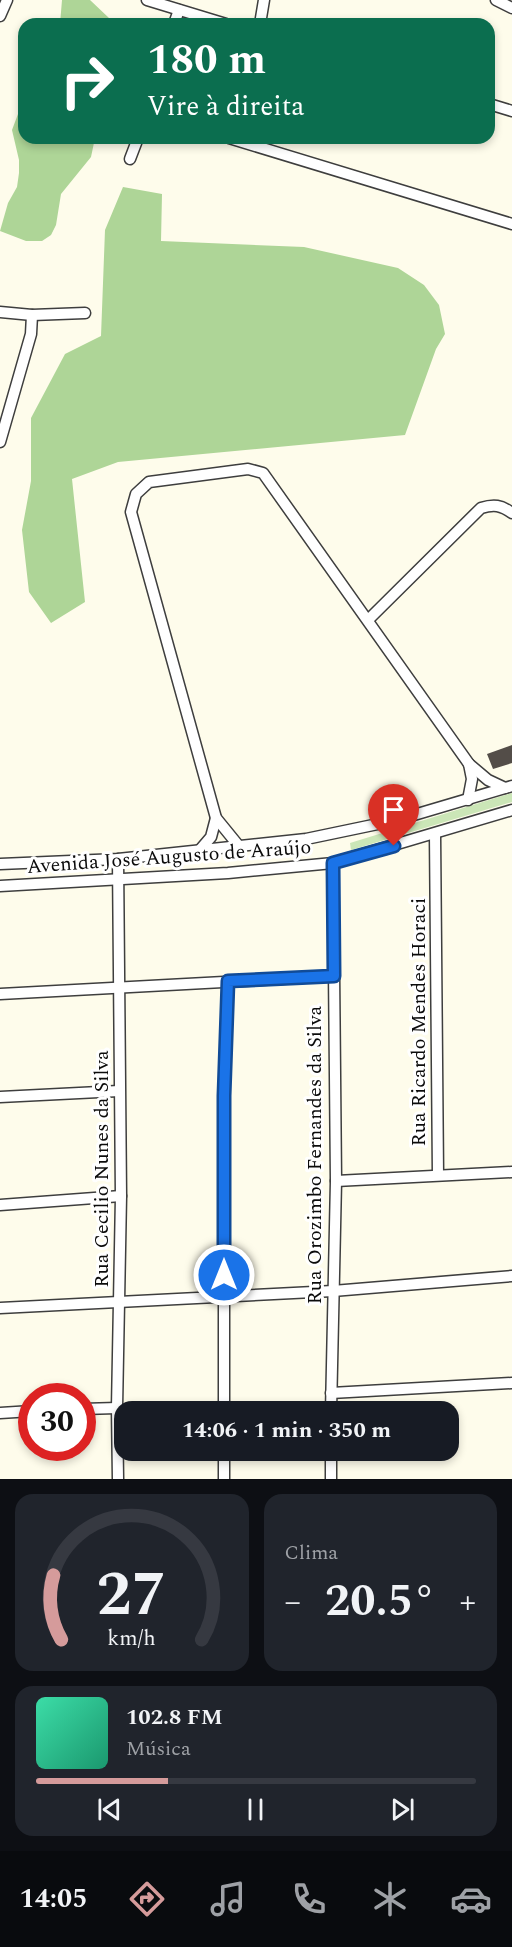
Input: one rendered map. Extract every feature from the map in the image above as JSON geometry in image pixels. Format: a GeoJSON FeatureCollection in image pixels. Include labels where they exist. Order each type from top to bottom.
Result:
{"type":"FeatureCollection","features":[{"type":"Feature","properties":{"kind":"street"},"geometry":{"type":"LineString","coordinates":[[0,16],[7,0]]}},
{"type":"Feature","properties":{"kind":"street"},"geometry":{"type":"LineString","coordinates":[[147,0],[206,18]]}},
{"type":"Feature","properties":{"kind":"street"},"geometry":{"type":"LineString","coordinates":[[261,18],[264,0]]}},
{"type":"Feature","properties":{"kind":"street"},"geometry":{"type":"LineString","coordinates":[[496,0],[512,8]]}},
{"type":"Feature","properties":{"kind":"street"},"geometry":{"type":"LineString","coordinates":[[176,18],[179,10]]}},
{"type":"Feature","properties":{"kind":"street"},"geometry":{"type":"LineString","coordinates":[[495,106],[512,111]]}},
{"type":"Feature","properties":{"kind":"street"},"geometry":{"type":"LineString","coordinates":[[130,159],[136,144]]}},
{"type":"Feature","properties":{"kind":"street"},"geometry":{"type":"LineString","coordinates":[[249,144],[512,224]]}},
{"type":"Feature","properties":{"kind":"street"},"geometry":{"type":"LineString","coordinates":[[0,312],[32,315],[85,313]]}},
{"type":"Feature","properties":{"kind":"street"},"geometry":{"type":"LineString","coordinates":[[0,442],[31,334],[32,315]]}},
{"type":"Feature","properties":{"kind":"street"},"geometry":{"type":"LineString","coordinates":[[238,845],[216,818],[131,512],[132,501],[141,486],[149,482],[248,469],[263,473],[469,764],[488,780],[508,787]]}},
{"type":"Feature","properties":{"kind":"street"},"geometry":{"type":"LineString","coordinates":[[368,620],[481,508],[492,505],[502,506],[512,513]]}},
{"type":"Feature","properties":{"kind":"street"},"geometry":{"type":"LineString","coordinates":[[468,800],[472,779],[469,764]]}},
{"type":"Feature","properties":{"kind":"street","name":"Avenida José Augusto de Araújo"},"geometry":{"type":"LineString","coordinates":[[0,864],[118,861],[202,849],[306,839],[468,800],[508,787]]}},
{"type":"Feature","properties":{"kind":"street","name":"Avenida José Augusto de Araújo"},"geometry":{"type":"LineString","coordinates":[[0,886],[228,873],[333,863],[512,810]]}},
{"type":"Feature","properties":{"kind":"street"},"geometry":{"type":"LineString","coordinates":[[202,849],[214,831],[216,818]]}},
{"type":"Feature","properties":{"kind":"street","name":"Rua Ricardo Mendes Horaci"},"geometry":{"type":"LineString","coordinates":[[435,834],[438,1175]]}},
{"type":"Feature","properties":{"kind":"street","name":"Rua Cecilio Nunes da Silva"},"geometry":{"type":"LineString","coordinates":[[117,1401],[121,1196],[119,1091],[121,987],[118,861]]}},
{"type":"Feature","properties":{"kind":"street","name":"Rua Orozimbo Fernandes da Silva"},"geometry":{"type":"LineString","coordinates":[[331,1401],[336,1181],[333,863]]}},
{"type":"Feature","properties":{"kind":"street"},"geometry":{"type":"LineString","coordinates":[[0,994],[334,976]]}},
{"type":"Feature","properties":{"kind":"street"},"geometry":{"type":"LineString","coordinates":[[224,1401],[224,1096],[228,981]]}},
{"type":"Feature","properties":{"kind":"street"},"geometry":{"type":"LineString","coordinates":[[0,1097],[119,1091]]}},
{"type":"Feature","properties":{"kind":"street"},"geometry":{"type":"LineString","coordinates":[[336,1181],[512,1172]]}},
{"type":"Feature","properties":{"kind":"street"},"geometry":{"type":"LineString","coordinates":[[0,1205],[121,1196]]}},
{"type":"Feature","properties":{"kind":"street"},"geometry":{"type":"LineString","coordinates":[[0,1308],[333,1292],[512,1276]]}},
{"type":"Feature","properties":{"kind":"street"},"geometry":{"type":"LineString","coordinates":[[331,1393],[512,1383]]}},
{"type":"Feature","properties":{"kind":"street"},"geometry":{"type":"LineString","coordinates":[[96,1409],[114,1408]]}},
{"type":"Feature","properties":{"kind":"street"},"geometry":{"type":"LineString","coordinates":[[0,1413],[18,1412]]}},
{"type":"Feature","properties":{"kind":"street","name":"Rua Cecilio Nunes da Silva"},"geometry":{"type":"LineString","coordinates":[[118,1461],[118,1479]]}},
{"type":"Feature","properties":{"kind":"street"},"geometry":{"type":"LineString","coordinates":[[224,1461],[224,1479]]}},
{"type":"Feature","properties":{"kind":"street"},"geometry":{"type":"LineString","coordinates":[[331,1461],[331,1479]]}},
{"type":"Feature","properties":{"kind":"green space"},"geometry":{"type":"Polygon","coordinates":[[[62,0],[90,0],[109,18],[60,18],[62,0]]]}},
{"type":"Feature","properties":{"kind":"green space"},"geometry":{"type":"Polygon","coordinates":[[[18,114],[18,144],[94,144],[91,157],[61,194],[56,225],[51,235],[42,241],[26,241],[0,231],[8,203],[17,187],[19,173],[19,160],[12,130],[18,114]]]}},
{"type":"Feature","properties":{"kind":"green space"},"geometry":{"type":"Polygon","coordinates":[[[123,187],[162,194],[161,241],[304,247],[398,268],[424,285],[439,305],[445,334],[436,349],[405,435],[118,462],[72,479],[85,602],[51,623],[29,592],[22,530],[31,481],[31,418],[65,354],[101,336],[105,230],[123,187]]]}},
{"type":"Feature","properties":{"kind":"green space"},"geometry":{"type":"Polygon","coordinates":[[[512,793],[512,802],[351,850],[350,843],[512,793]]]}},
{"type":"Feature","properties":{"kind":"building"},"geometry":{"type":"Polygon","coordinates":[[[512,745],[512,763],[493,769],[487,754],[512,745]]]}},
{"type":"Feature","properties":{"kind":"route"},"geometry":{"type":"LineString","coordinates":[[224,1275],[224,1096],[228,981],[334,976],[333,863],[394,846]]}}]}
